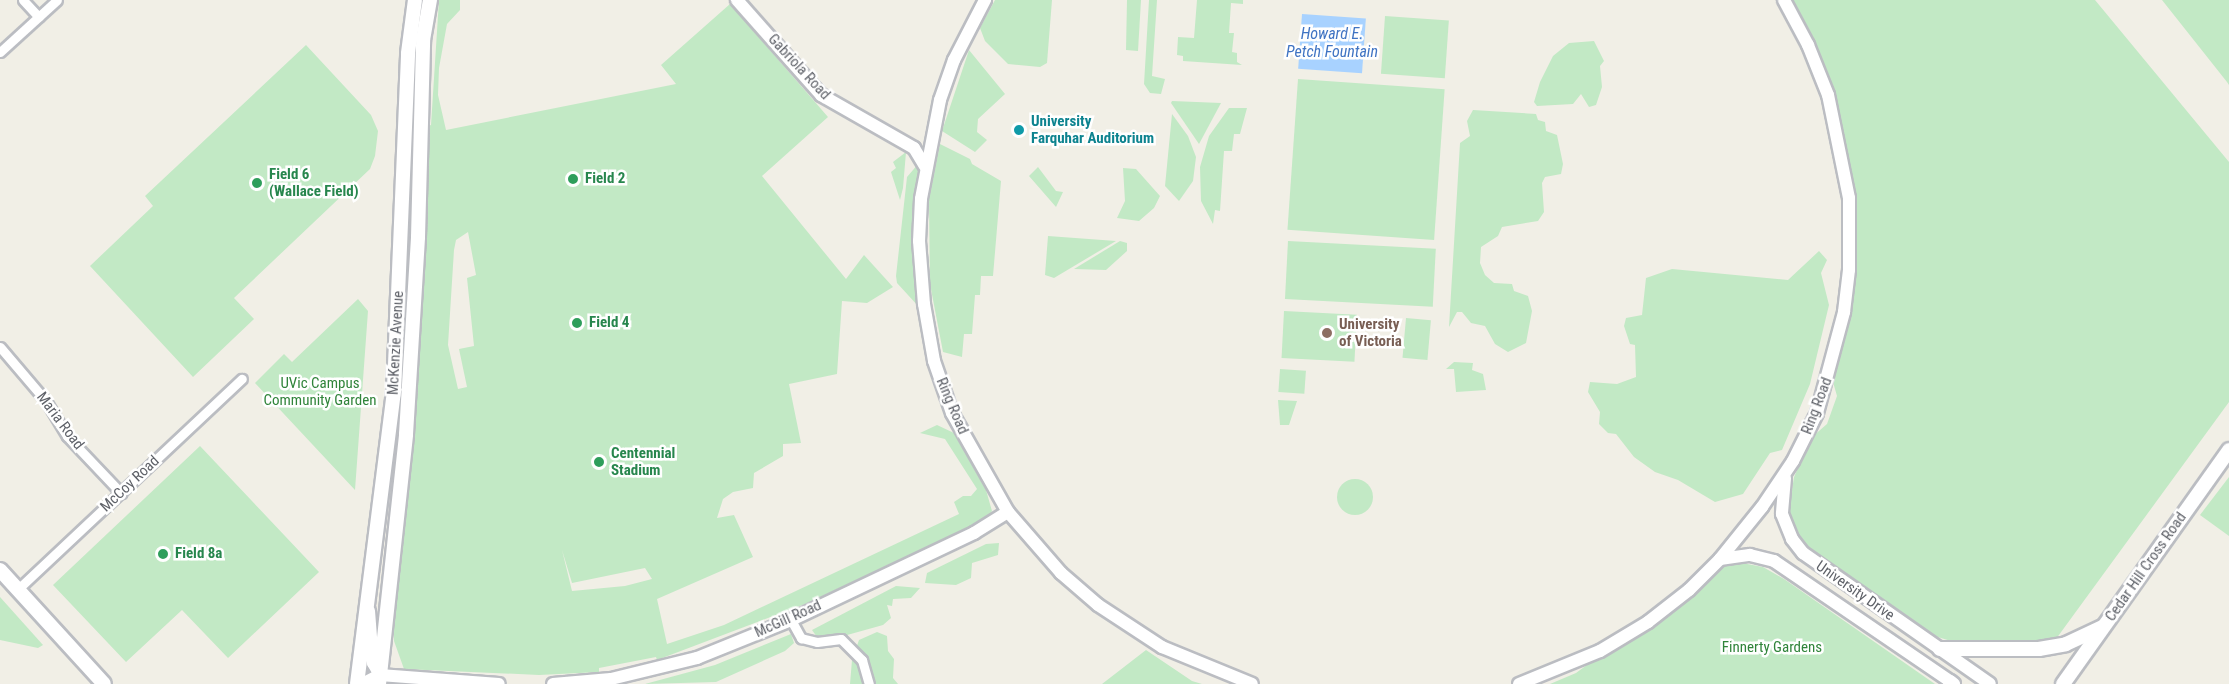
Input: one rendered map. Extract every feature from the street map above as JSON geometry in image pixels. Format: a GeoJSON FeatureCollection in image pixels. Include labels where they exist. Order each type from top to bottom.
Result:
{"type":"FeatureCollection","features":[{"type":"Feature","properties":{"kind":"main road","name":"McKenzie Avenue"},"geometry":{"type":"LineString","coordinates":[[357,684],[394,390],[408,53],[415,0]]}},
{"type":"Feature","properties":{"kind":"main road","name":"McKenzie Avenue"},"geometry":{"type":"LineString","coordinates":[[380,680],[406,434],[418,237],[423,40],[430,0]]}},
{"type":"Feature","properties":{"kind":"main road","name":"Cedar Hill Cross Road"},"geometry":{"type":"LineString","coordinates":[[2067,681],[2229,450]]}},
{"type":"Feature","properties":{"kind":"main road"},"geometry":{"type":"LineString","coordinates":[[0,570],[104,684]]}},
{"type":"Feature","properties":{"kind":"main road"},"geometry":{"type":"LineString","coordinates":[[1940,649],[2040,649],[2067,644],[2104,626]]}},
{"type":"Feature","properties":{"kind":"street"},"geometry":{"type":"LineString","coordinates":[[23,0],[39,17]]}},
{"type":"Feature","properties":{"kind":"street"},"geometry":{"type":"LineString","coordinates":[[0,52],[57,0]]}},
{"type":"Feature","properties":{"kind":"street","name":"Gabriola Road"},"geometry":{"type":"LineString","coordinates":[[737,0],[821,95],[914,148],[925,166]]}},
{"type":"Feature","properties":{"kind":"street","name":"Ring Road"},"geometry":{"type":"LineString","coordinates":[[985,0],[948,78],[925,166],[919,241],[934,361],[952,413],[1008,512],[1061,573],[1119,620],[1177,655],[1252,684]]}},
{"type":"Feature","properties":{"kind":"street","name":"Ring Road"},"geometry":{"type":"LineString","coordinates":[[1519,684],[1570,666],[1625,637],[1689,590],[1720,560],[1793,461],[1823,395],[1838,343],[1849,270],[1851,233],[1845,167],[1834,117],[1815,60],[1784,0]]}},
{"type":"Feature","properties":{"kind":"street","name":"Maria Road"},"geometry":{"type":"LineString","coordinates":[[0,348],[46,401],[67,436],[121,493]]}},
{"type":"Feature","properties":{"kind":"street","name":"McCoy Road"},"geometry":{"type":"LineString","coordinates":[[18,590],[242,379]]}},
{"type":"Feature","properties":{"kind":"street","name":"University Drive"},"geometry":{"type":"LineString","coordinates":[[1793,461],[1785,479],[1781,505],[1797,547],[1990,684]]}},
{"type":"Feature","properties":{"kind":"street","name":"McGill Road"},"geometry":{"type":"LineString","coordinates":[[553,684],[611,679],[677,664],[791,620],[974,533],[1008,512]]}},
{"type":"Feature","properties":{"kind":"street","name":"University Drive"},"geometry":{"type":"LineString","coordinates":[[1720,560],[1750,555],[1774,561],[1952,683]]}},
{"type":"Feature","properties":{"kind":"street"},"geometry":{"type":"LineString","coordinates":[[367,601],[373,663],[380,680]]}},
{"type":"Feature","properties":{"kind":"street"},"geometry":{"type":"LineString","coordinates":[[791,620],[801,638],[817,642],[841,639],[862,660],[869,684]]}},
{"type":"Feature","properties":{"kind":"street"},"geometry":{"type":"LineString","coordinates":[[362,684],[380,680],[499,684]]}},
{"type":"Feature","properties":{"kind":"green space"},"geometry":{"type":"Polygon","coordinates":[[[439,0],[460,0],[460,10],[447,24],[439,68],[438,95],[446,130],[676,84],[661,65],[730,4],[828,117],[762,176],[846,279],[864,255],[893,287],[867,303],[842,301],[837,374],[789,384],[801,443],[783,444],[783,456],[754,473],[753,488],[733,492],[723,499],[717,518],[734,515],[753,557],[657,599],[667,644],[724,625],[959,514],[954,502],[963,496],[971,496],[977,489],[945,439],[920,433],[937,425],[954,433],[986,490],[992,511],[986,520],[805,604],[657,660],[656,657],[599,668],[599,672],[539,675],[404,669],[394,641],[393,613],[416,349],[426,127],[431,125],[439,0]],[[468,232],[456,240],[454,250],[448,345],[458,389],[467,387],[459,349],[474,346],[467,278],[476,275],[468,232]],[[562,550],[572,591],[625,586],[652,579],[645,568],[572,583],[562,550]]]}},
{"type":"Feature","properties":{"kind":"green space"},"geometry":{"type":"Polygon","coordinates":[[[995,0],[1052,0],[1047,63],[1040,67],[1008,64],[985,41],[980,28],[995,0]]]}},
{"type":"Feature","properties":{"kind":"green space"},"geometry":{"type":"Polygon","coordinates":[[[1127,0],[1141,0],[1138,51],[1126,50],[1127,0]]]}},
{"type":"Feature","properties":{"kind":"green space"},"geometry":{"type":"Polygon","coordinates":[[[1149,0],[1157,0],[1152,76],[1165,79],[1161,94],[1150,93],[1144,84],[1149,0]]]}},
{"type":"Feature","properties":{"kind":"green space"},"geometry":{"type":"Polygon","coordinates":[[[1197,0],[1243,0],[1243,4],[1231,3],[1229,33],[1234,33],[1232,52],[1237,53],[1237,62],[1242,65],[1183,61],[1183,56],[1177,55],[1178,37],[1194,38],[1197,0]]]}},
{"type":"Feature","properties":{"kind":"green space"},"geometry":{"type":"Polygon","coordinates":[[[1790,0],[2095,0],[2229,162],[2229,402],[2056,639],[1971,647],[1931,635],[1808,549],[1794,529],[1789,509],[1794,477],[1812,437],[1827,424],[1837,396],[1833,382],[1850,311],[1856,234],[1851,174],[1841,122],[1819,54],[1790,0]]]}},
{"type":"Feature","properties":{"kind":"green space"},"geometry":{"type":"Polygon","coordinates":[[[2162,0],[2229,0],[2229,85],[2227,82],[2162,0]]]}},
{"type":"Feature","properties":{"kind":"green space"},"geometry":{"type":"Polygon","coordinates":[[[1385,16],[1449,20],[1445,78],[1381,74],[1385,16]]]}},
{"type":"Feature","properties":{"kind":"green space"},"geometry":{"type":"Polygon","coordinates":[[[1594,41],[1604,61],[1600,66],[1602,87],[1596,105],[1589,107],[1581,94],[1573,104],[1537,106],[1534,102],[1540,82],[1553,56],[1569,43],[1594,41]]]}},
{"type":"Feature","properties":{"kind":"green space","name":"Field 6 (Wallace Field)"},"geometry":{"type":"Polygon","coordinates":[[[306,45],[371,115],[378,131],[375,156],[370,169],[234,298],[254,319],[193,377],[90,266],[153,206],[145,196],[306,45]]]}},
{"type":"Feature","properties":{"kind":"green space"},"geometry":{"type":"Polygon","coordinates":[[[969,50],[1005,94],[978,119],[977,132],[987,140],[975,152],[942,131],[969,50]]]}},
{"type":"Feature","properties":{"kind":"green space"},"geometry":{"type":"Polygon","coordinates":[[[1298,79],[1445,89],[1434,240],[1287,230],[1298,79]]]}},
{"type":"Feature","properties":{"kind":"green space"},"geometry":{"type":"Polygon","coordinates":[[[1172,101],[1221,103],[1199,144],[1171,103],[1172,101]]]}},
{"type":"Feature","properties":{"kind":"green space"},"geometry":{"type":"Polygon","coordinates":[[[1229,108],[1247,108],[1240,134],[1234,134],[1232,151],[1224,151],[1220,211],[1215,210],[1213,224],[1201,201],[1200,167],[1209,136],[1229,108]]]}},
{"type":"Feature","properties":{"kind":"green space"},"geometry":{"type":"Polygon","coordinates":[[[1473,110],[1536,114],[1538,120],[1545,122],[1546,131],[1557,135],[1563,164],[1561,174],[1545,177],[1542,183],[1544,212],[1538,221],[1502,227],[1498,236],[1481,247],[1480,263],[1485,275],[1494,283],[1512,284],[1514,291],[1528,296],[1532,311],[1526,343],[1508,352],[1495,344],[1485,326],[1471,323],[1462,312],[1457,312],[1449,327],[1460,143],[1470,136],[1467,121],[1473,110]]]}},
{"type":"Feature","properties":{"kind":"green space"},"geometry":{"type":"Polygon","coordinates":[[[1172,114],[1188,136],[1196,157],[1193,181],[1179,201],[1165,186],[1172,114]]]}},
{"type":"Feature","properties":{"kind":"green space"},"geometry":{"type":"Polygon","coordinates":[[[940,144],[970,159],[972,164],[1001,181],[993,276],[981,276],[980,295],[975,295],[972,334],[964,334],[962,357],[943,352],[930,284],[929,199],[940,144]]]}},
{"type":"Feature","properties":{"kind":"green space"},"geometry":{"type":"Polygon","coordinates":[[[906,152],[900,200],[891,172],[896,168],[893,162],[906,152]]]}},
{"type":"Feature","properties":{"kind":"green space"},"geometry":{"type":"Polygon","coordinates":[[[919,163],[913,226],[919,307],[897,283],[896,276],[907,177],[919,163]]]}},
{"type":"Feature","properties":{"kind":"green space"},"geometry":{"type":"Polygon","coordinates":[[[1038,167],[1056,191],[1063,192],[1056,207],[1029,176],[1038,167]]]}},
{"type":"Feature","properties":{"kind":"green space"},"geometry":{"type":"Polygon","coordinates":[[[1123,168],[1136,169],[1160,196],[1154,208],[1139,221],[1117,218],[1125,201],[1123,168]]]}},
{"type":"Feature","properties":{"kind":"green space"},"geometry":{"type":"Polygon","coordinates":[[[1048,236],[1116,241],[1054,278],[1045,275],[1048,236]]]}},
{"type":"Feature","properties":{"kind":"green space"},"geometry":{"type":"Polygon","coordinates":[[[1120,241],[1127,243],[1127,251],[1106,270],[1074,269],[1120,241]]]}},
{"type":"Feature","properties":{"kind":"green space"},"geometry":{"type":"Polygon","coordinates":[[[1288,241],[1436,249],[1433,307],[1285,299],[1288,241]]]}},
{"type":"Feature","properties":{"kind":"green space"},"geometry":{"type":"Polygon","coordinates":[[[1819,251],[1827,260],[1821,273],[1829,305],[1810,384],[1782,450],[1770,453],[1743,494],[1715,502],[1678,480],[1655,472],[1634,457],[1616,434],[1608,433],[1599,424],[1600,412],[1588,392],[1590,382],[1617,384],[1636,377],[1635,345],[1630,344],[1624,326],[1626,318],[1642,315],[1646,278],[1672,269],[1788,280],[1819,251]]]}},
{"type":"Feature","properties":{"kind":"green space","name":"UVic Campus Community Garden"},"geometry":{"type":"Polygon","coordinates":[[[358,299],[368,311],[355,490],[255,383],[284,354],[292,362],[358,299]]]}},
{"type":"Feature","properties":{"kind":"green space"},"geometry":{"type":"Polygon","coordinates":[[[1284,311],[1357,315],[1354,362],[1282,358],[1284,311]]]}},
{"type":"Feature","properties":{"kind":"green space"},"geometry":{"type":"Polygon","coordinates":[[[1406,318],[1431,320],[1427,360],[1403,358],[1406,318]]]}},
{"type":"Feature","properties":{"kind":"green space"},"geometry":{"type":"Polygon","coordinates":[[[1454,362],[1473,363],[1472,370],[1483,374],[1486,390],[1456,392],[1454,369],[1446,369],[1454,362]]]}},
{"type":"Feature","properties":{"kind":"green space"},"geometry":{"type":"Polygon","coordinates":[[[1280,369],[1306,371],[1304,394],[1278,392],[1280,369]]]}},
{"type":"Feature","properties":{"kind":"green space"},"geometry":{"type":"Polygon","coordinates":[[[1278,400],[1297,401],[1289,425],[1280,425],[1278,400]]]}},
{"type":"Feature","properties":{"kind":"green space","name":"Field 8a"},"geometry":{"type":"Polygon","coordinates":[[[200,446],[319,572],[228,658],[182,610],[126,662],[53,585],[200,446]]]}},
{"type":"Feature","properties":{"kind":"green space"},"geometry":{"type":"Polygon","coordinates":[[[2229,477],[2229,536],[2200,515],[2229,477]]]}},
{"type":"Feature","properties":{"kind":"green space"},"geometry":{"type":"Polygon","coordinates":[[[1355,479],[1368,484],[1373,497],[1368,510],[1355,515],[1342,510],[1337,497],[1342,484],[1355,479]]]}},
{"type":"Feature","properties":{"kind":"green space"},"geometry":{"type":"Polygon","coordinates":[[[999,543],[998,555],[972,563],[971,578],[956,585],[925,583],[927,573],[986,544],[999,543]]]}},
{"type":"Feature","properties":{"kind":"green space","name":"Finnerty Gardens"},"geometry":{"type":"Polygon","coordinates":[[[1737,562],[1763,567],[1784,579],[1935,684],[1550,684],[1576,673],[1720,567],[1737,562]]]}},
{"type":"Feature","properties":{"kind":"green space"},"geometry":{"type":"Polygon","coordinates":[[[896,586],[920,588],[911,598],[893,599],[892,606],[887,605],[891,618],[883,625],[840,637],[817,637],[812,630],[896,586]]]}},
{"type":"Feature","properties":{"kind":"green space"},"geometry":{"type":"Polygon","coordinates":[[[0,597],[43,645],[38,648],[0,640],[0,597]]]}},
{"type":"Feature","properties":{"kind":"green space"},"geometry":{"type":"Polygon","coordinates":[[[877,632],[887,636],[888,651],[894,659],[893,678],[898,684],[850,684],[852,660],[859,640],[877,632]]]}},
{"type":"Feature","properties":{"kind":"green space"},"geometry":{"type":"Polygon","coordinates":[[[791,634],[794,643],[785,651],[716,682],[645,684],[715,665],[791,634]]]}},
{"type":"Feature","properties":{"kind":"green space"},"geometry":{"type":"Polygon","coordinates":[[[1146,650],[1192,681],[1202,684],[1102,684],[1146,650]]]}},
{"type":"Feature","properties":{"kind":"water","name":"Howard E. Petch Fountain"},"geometry":{"type":"Polygon","coordinates":[[[1302,14],[1366,18],[1362,73],[1298,69],[1302,14]]]}},
{"type":"Feature","properties":{"kind":"place","name":"University Farquhar Auditorium"},"geometry":{"type":"Point","coordinates":[1019,130]}},
{"type":"Feature","properties":{"kind":"place","name":"Field 2"},"geometry":{"type":"Point","coordinates":[573,179]}},
{"type":"Feature","properties":{"kind":"place","name":"Field 6 (Wallace Field)"},"geometry":{"type":"Point","coordinates":[257,183]}},
{"type":"Feature","properties":{"kind":"place","name":"Field 4"},"geometry":{"type":"Point","coordinates":[577,323]}},
{"type":"Feature","properties":{"kind":"place","name":"University of Victoria"},"geometry":{"type":"Point","coordinates":[1327,333]}},
{"type":"Feature","properties":{"kind":"place","name":"Centennial Stadium"},"geometry":{"type":"Point","coordinates":[599,462]}},
{"type":"Feature","properties":{"kind":"place","name":"Field 8a"},"geometry":{"type":"Point","coordinates":[163,554]}}]}
